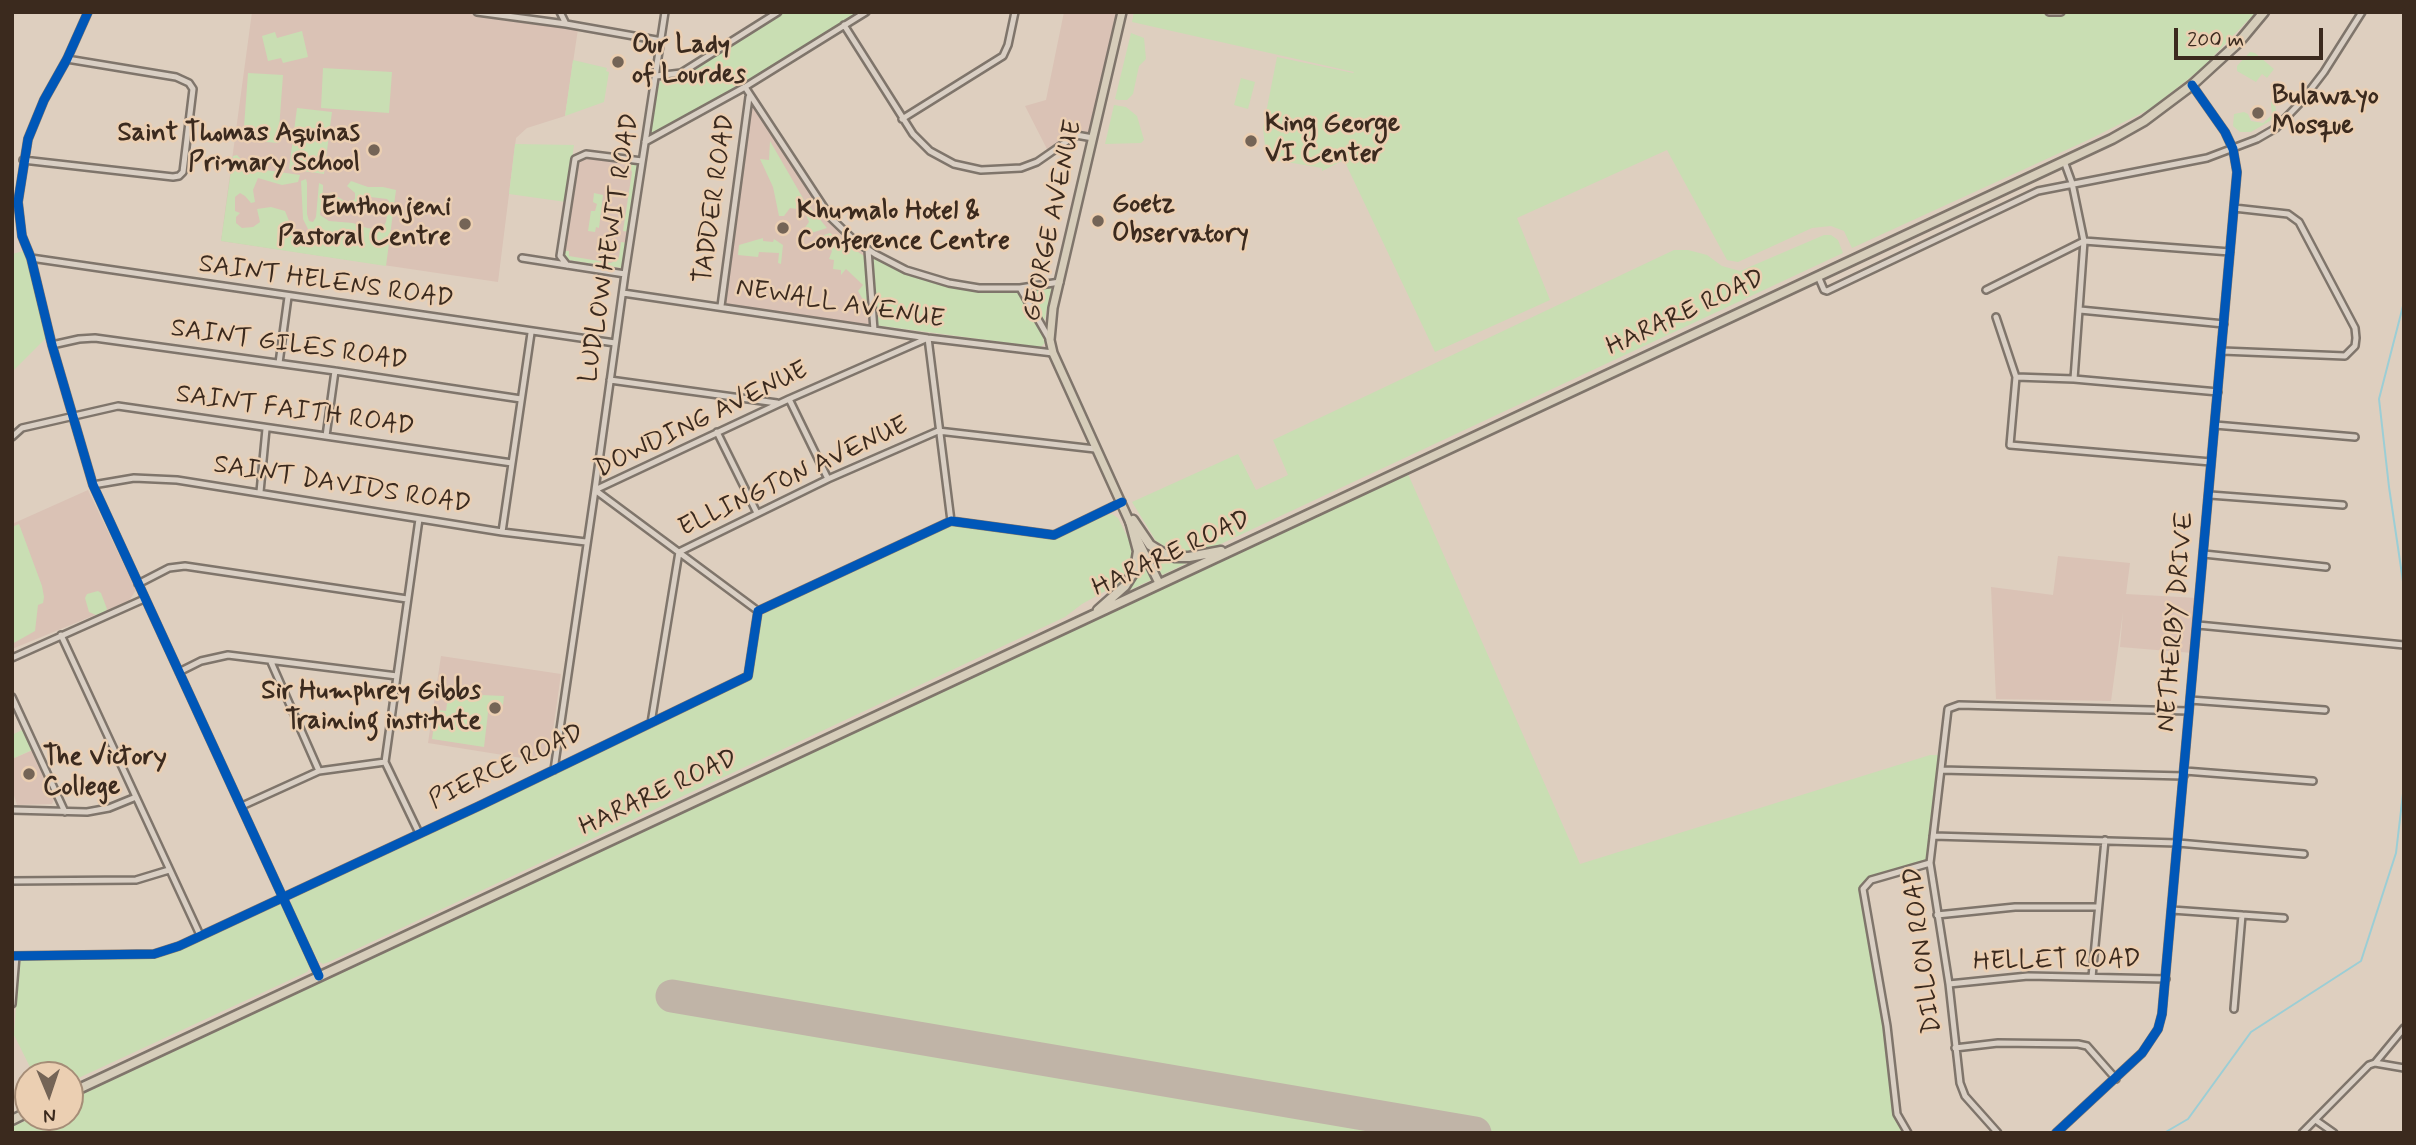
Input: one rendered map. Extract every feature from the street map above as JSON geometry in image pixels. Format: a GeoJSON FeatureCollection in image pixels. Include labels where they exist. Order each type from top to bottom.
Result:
{"type":"FeatureCollection","features":[{"type":"Feature","properties":{"kind":"highway","name":"HARARE ROAD"},"geometry":{"type":"LineString","coordinates":[[84,1086],[2064,161],[2144,121],[2192,85],[2239,42],[2264,12]]}},
{"type":"Feature","properties":{"kind":"highway"},"geometry":{"type":"LineString","coordinates":[[1131,520],[1150,545],[1175,557],[1234,549]]}},
{"type":"Feature","properties":{"kind":"highway"},"geometry":{"type":"LineString","coordinates":[[1091,616],[1125,586],[1135,570],[1138,551],[1131,520]]}},
{"type":"Feature","properties":{"kind":"main road","name":"GEORGE AVENUE"},"geometry":{"type":"LineString","coordinates":[[1122,12],[1053,308],[1050,340],[1053,353],[1095,449],[1161,582]]}},
{"type":"Feature","properties":{"kind":"street"},"geometry":{"type":"LineString","coordinates":[[88,12],[33,124],[23,160],[18,202],[22,236],[31,258],[52,345],[93,485],[319,976]]}},
{"type":"Feature","properties":{"kind":"street"},"geometry":{"type":"LineString","coordinates":[[477,12],[662,41]]}},
{"type":"Feature","properties":{"kind":"street"},"geometry":{"type":"LineString","coordinates":[[560,12],[566,24]]}},
{"type":"Feature","properties":{"kind":"street","name":"LUDLOW HEWIT ROAD"},"geometry":{"type":"LineString","coordinates":[[595,490],[665,12]]}},
{"type":"Feature","properties":{"kind":"street"},"geometry":{"type":"LineString","coordinates":[[656,76],[681,73],[778,12]]}},
{"type":"Feature","properties":{"kind":"street"},"geometry":{"type":"LineString","coordinates":[[645,142],[745,87],[866,12]]}},
{"type":"Feature","properties":{"kind":"street"},"geometry":{"type":"LineString","coordinates":[[902,119],[1003,56],[1015,12]]}},
{"type":"Feature","properties":{"kind":"street"},"geometry":{"type":"LineString","coordinates":[[1818,275],[1827,291],[2038,191],[2207,158],[2269,132],[2301,102],[2324,72],[2362,12]]}},
{"type":"Feature","properties":{"kind":"street"},"geometry":{"type":"LineString","coordinates":[[844,25],[902,119],[923,144],[939,157],[981,170],[1021,168],[1037,162],[1076,135],[1093,138]]}},
{"type":"Feature","properties":{"kind":"street"},"geometry":{"type":"LineString","coordinates":[[23,160],[173,177],[183,172],[193,89],[189,83],[168,76],[67,59]]}},
{"type":"Feature","properties":{"kind":"street","name":"NETHERBY DRIVE"},"geometry":{"type":"LineString","coordinates":[[2056,1133],[2142,1053],[2158,1029],[2162,1014],[2237,172],[2233,149],[2221,125],[2192,85]]}},
{"type":"Feature","properties":{"kind":"street"},"geometry":{"type":"LineString","coordinates":[[745,87],[749,97],[831,218],[868,250],[906,270],[949,283],[998,289],[1060,282]]}},
{"type":"Feature","properties":{"kind":"street","name":"TADDER ROAD"},"geometry":{"type":"LineString","coordinates":[[721,306],[749,97]]}},
{"type":"Feature","properties":{"kind":"street"},"geometry":{"type":"LineString","coordinates":[[567,265],[561,256],[576,159],[586,154],[642,161]]}},
{"type":"Feature","properties":{"kind":"street"},"geometry":{"type":"LineString","coordinates":[[2064,161],[2073,183],[2084,241],[2074,379]]}},
{"type":"Feature","properties":{"kind":"street"},"geometry":{"type":"LineString","coordinates":[[2222,351],[2345,356],[2355,346],[2355,328],[2299,222],[2288,214],[2234,208]]}},
{"type":"Feature","properties":{"kind":"street"},"geometry":{"type":"LineString","coordinates":[[1932,222],[1939,238]]}},
{"type":"Feature","properties":{"kind":"street"},"geometry":{"type":"LineString","coordinates":[[1986,290],[2075,248],[2084,241],[2231,252]]}},
{"type":"Feature","properties":{"kind":"street"},"geometry":{"type":"LineString","coordinates":[[868,250],[874,330]]}},
{"type":"Feature","properties":{"kind":"street","name":"SAINT HELENS ROAD"},"geometry":{"type":"LineString","coordinates":[[31,258],[615,343]]}},
{"type":"Feature","properties":{"kind":"street"},"geometry":{"type":"LineString","coordinates":[[522,258],[625,274]]}},
{"type":"Feature","properties":{"kind":"street"},"geometry":{"type":"LineString","coordinates":[[1020,288],[1050,340]]}},
{"type":"Feature","properties":{"kind":"street","name":"NEWALL AVENUE"},"geometry":{"type":"LineString","coordinates":[[623,293],[928,338],[1053,353]]}},
{"type":"Feature","properties":{"kind":"street"},"geometry":{"type":"LineString","coordinates":[[279,363],[288,297]]}},
{"type":"Feature","properties":{"kind":"street"},"geometry":{"type":"LineString","coordinates":[[2080,310],[2224,324]]}},
{"type":"Feature","properties":{"kind":"street"},"geometry":{"type":"LineString","coordinates":[[1996,317],[2015,377],[2010,445],[2211,462]]}},
{"type":"Feature","properties":{"kind":"street"},"geometry":{"type":"LineString","coordinates":[[502,532],[531,332]]}},
{"type":"Feature","properties":{"kind":"street","name":"SAINT GILES ROAD"},"geometry":{"type":"LineString","coordinates":[[52,345],[95,338],[521,399]]}},
{"type":"Feature","properties":{"kind":"street"},"geometry":{"type":"LineString","coordinates":[[928,338],[951,521]]}},
{"type":"Feature","properties":{"kind":"street","name":"DOWDING AVENUE"},"geometry":{"type":"LineString","coordinates":[[554,770],[595,490],[779,403],[928,338]]}},
{"type":"Feature","properties":{"kind":"street"},"geometry":{"type":"LineString","coordinates":[[326,436],[335,371]]}},
{"type":"Feature","properties":{"kind":"street"},"geometry":{"type":"LineString","coordinates":[[2015,377],[2074,379],[2218,392]]}},
{"type":"Feature","properties":{"kind":"street"},"geometry":{"type":"LineString","coordinates":[[610,380],[779,403]]}},
{"type":"Feature","properties":{"kind":"street"},"geometry":{"type":"LineString","coordinates":[[789,399],[828,479]]}},
{"type":"Feature","properties":{"kind":"street","name":"SAINT FAITH ROAD"},"geometry":{"type":"LineString","coordinates":[[12,437],[22,428],[118,406],[512,463]]}},
{"type":"Feature","properties":{"kind":"street"},"geometry":{"type":"LineString","coordinates":[[2215,425],[2355,437]]}},
{"type":"Feature","properties":{"kind":"street"},"geometry":{"type":"LineString","coordinates":[[260,492],[267,429]]}},
{"type":"Feature","properties":{"kind":"street"},"geometry":{"type":"LineString","coordinates":[[717,432],[757,513]]}},
{"type":"Feature","properties":{"kind":"street","name":"ELLINGTON AVENUE"},"geometry":{"type":"LineString","coordinates":[[651,723],[679,552],[828,479],[938,432],[1095,449]]}},
{"type":"Feature","properties":{"kind":"street","name":"SAINT DAVIDS ROAD"},"geometry":{"type":"LineString","coordinates":[[93,485],[146,478],[205,483],[502,532],[586,542]]}},
{"type":"Feature","properties":{"kind":"street"},"geometry":{"type":"LineString","coordinates":[[595,490],[758,611],[951,521],[1054,535],[1123,505]]}},
{"type":"Feature","properties":{"kind":"street"},"geometry":{"type":"LineString","coordinates":[[2210,495],[2343,505]]}},
{"type":"Feature","properties":{"kind":"street"},"geometry":{"type":"LineString","coordinates":[[419,519],[385,762],[419,833]]}},
{"type":"Feature","properties":{"kind":"street"},"geometry":{"type":"LineString","coordinates":[[2204,554],[2326,567]]}},
{"type":"Feature","properties":{"kind":"street"},"geometry":{"type":"LineString","coordinates":[[138,584],[169,568],[185,566],[407,599]]}},
{"type":"Feature","properties":{"kind":"street"},"geometry":{"type":"LineString","coordinates":[[12,658],[144,599]]}},
{"type":"Feature","properties":{"kind":"street","name":"PIERCE ROAD"},"geometry":{"type":"LineString","coordinates":[[14,956],[154,954],[179,946],[748,676],[758,611]]}},
{"type":"Feature","properties":{"kind":"street"},"geometry":{"type":"LineString","coordinates":[[2198,625],[2404,645]]}},
{"type":"Feature","properties":{"kind":"street"},"geometry":{"type":"LineString","coordinates":[[61,635],[200,935]]}},
{"type":"Feature","properties":{"kind":"street"},"geometry":{"type":"LineString","coordinates":[[179,672],[221,655],[397,676]]}},
{"type":"Feature","properties":{"kind":"street"},"geometry":{"type":"LineString","coordinates":[[270,662],[319,771]]}},
{"type":"Feature","properties":{"kind":"street"},"geometry":{"type":"LineString","coordinates":[[12,698],[65,812]]}},
{"type":"Feature","properties":{"kind":"street"},"geometry":{"type":"LineString","coordinates":[[2190,700],[2325,710]]}},
{"type":"Feature","properties":{"kind":"street","name":"DILLON ROAD"},"geometry":{"type":"LineString","coordinates":[[1998,1133],[1963,1093],[1930,863],[1949,707],[1986,705],[2189,711]]}},
{"type":"Feature","properties":{"kind":"street"},"geometry":{"type":"LineString","coordinates":[[242,806],[319,771],[385,762]]}},
{"type":"Feature","properties":{"kind":"street"},"geometry":{"type":"LineString","coordinates":[[1941,770],[2185,774],[2313,781]]}},
{"type":"Feature","properties":{"kind":"street"},"geometry":{"type":"LineString","coordinates":[[12,810],[65,812],[109,808],[136,797]]}},
{"type":"Feature","properties":{"kind":"street"},"geometry":{"type":"LineString","coordinates":[[1933,836],[2105,839],[2304,854]]}},
{"type":"Feature","properties":{"kind":"street"},"geometry":{"type":"LineString","coordinates":[[2092,977],[2105,839]]}},
{"type":"Feature","properties":{"kind":"street"},"geometry":{"type":"LineString","coordinates":[[1908,1133],[1897,1114],[1887,1026],[1863,889],[1871,880],[1930,863]]}},
{"type":"Feature","properties":{"kind":"street"},"geometry":{"type":"LineString","coordinates":[[12,881],[136,880],[169,870]]}},
{"type":"Feature","properties":{"kind":"street"},"geometry":{"type":"LineString","coordinates":[[1937,915],[2015,906],[2098,907]]}},
{"type":"Feature","properties":{"kind":"street"},"geometry":{"type":"LineString","coordinates":[[2172,910],[2284,918]]}},
{"type":"Feature","properties":{"kind":"street"},"geometry":{"type":"LineString","coordinates":[[2234,1009],[2242,915]]}},
{"type":"Feature","properties":{"kind":"street"},"geometry":{"type":"LineString","coordinates":[[12,1004],[14,956]]}},
{"type":"Feature","properties":{"kind":"street","name":"HELLET ROAD"},"geometry":{"type":"LineString","coordinates":[[1949,984],[2009,977],[2166,979]]}},
{"type":"Feature","properties":{"kind":"street"},"geometry":{"type":"LineString","coordinates":[[2375,1063],[2404,1028]]}},
{"type":"Feature","properties":{"kind":"street"},"geometry":{"type":"LineString","coordinates":[[1955,1048],[1998,1043],[2083,1045],[2116,1079]]}},
{"type":"Feature","properties":{"kind":"street"},"geometry":{"type":"LineString","coordinates":[[2302,1133],[2317,1121],[2369,1065],[2375,1063],[2404,1069]]}},
{"type":"Feature","properties":{"kind":"street"},"geometry":{"type":"LineString","coordinates":[[2317,1121],[2334,1133]]}},
{"type":"Feature","properties":{"kind":"shaded area","name":"Saint Thomas Aquinas Primary School"},"geometry":{"type":"Polygon","coordinates":[[[252,12],[455,12],[578,29],[565,116],[527,128],[516,138],[498,282],[221,241],[252,12]]]}},
{"type":"Feature","properties":{"kind":"shaded area"},"geometry":{"type":"Polygon","coordinates":[[[1064,12],[1119,12],[1091,134],[1075,133],[1048,151],[1025,106],[1046,100],[1064,12]]]}},
{"type":"Feature","properties":{"kind":"shaded area"},"geometry":{"type":"Polygon","coordinates":[[[750,100],[830,218],[867,250],[873,329],[722,305],[750,100]]]}},
{"type":"Feature","properties":{"kind":"shaded area"},"geometry":{"type":"Polygon","coordinates":[[[583,156],[641,162],[624,273],[567,264],[562,258],[576,159],[583,156]]]}},
{"type":"Feature","properties":{"kind":"shaded area"},"geometry":{"type":"Polygon","coordinates":[[[88,490],[136,590],[129,601],[12,649],[12,524],[88,490]]]}},
{"type":"Feature","properties":{"kind":"shaded area"},"geometry":{"type":"Polygon","coordinates":[[[2058,556],[2130,563],[2126,594],[2197,598],[2193,653],[2120,647],[2123,612],[2111,701],[1996,699],[1991,587],[2053,595],[2058,556]]]}},
{"type":"Feature","properties":{"kind":"shaded area","name":"Sir Humphrey Gibbs Training institute"},"geometry":{"type":"Polygon","coordinates":[[[441,656],[561,674],[550,752],[528,759],[428,743],[441,656]]]}},
{"type":"Feature","properties":{"kind":"shaded area","name":"The Victory College"},"geometry":{"type":"Polygon","coordinates":[[[35,749],[56,795],[52,804],[17,805],[12,789],[12,759],[35,749]]]}},
{"type":"Feature","properties":{"kind":"green space"},"geometry":{"type":"Polygon","coordinates":[[[780,12],[863,12],[647,139],[656,92],[662,77],[681,74],[780,12]]]}},
{"type":"Feature","properties":{"kind":"green space"},"geometry":{"type":"Polygon","coordinates":[[[1134,12],[2035,12],[2056,17],[2064,12],[2256,12],[2201,69],[2150,109],[1852,248],[1844,231],[1831,226],[1812,228],[1738,262],[1727,260],[1667,150],[1517,218],[1550,300],[1435,352],[1344,160],[1322,171],[1322,168],[1269,159],[1266,154],[1263,128],[1277,57],[1354,72],[1132,22],[1134,12]]]}},
{"type":"Feature","properties":{"kind":"green space"},"geometry":{"type":"Polygon","coordinates":[[[302,31],[308,57],[283,63],[281,58],[268,61],[262,36],[275,32],[277,38],[302,31]]]}},
{"type":"Feature","properties":{"kind":"green space"},"geometry":{"type":"Polygon","coordinates":[[[1131,33],[1144,38],[1146,59],[1139,66],[1133,94],[1127,100],[1118,100],[1115,99],[1131,33]]]}},
{"type":"Feature","properties":{"kind":"green space"},"geometry":{"type":"Polygon","coordinates":[[[2250,52],[2274,69],[2267,78],[2262,74],[2256,82],[2237,71],[2237,66],[2250,52]]]}},
{"type":"Feature","properties":{"kind":"green space"},"geometry":{"type":"Polygon","coordinates":[[[573,60],[607,68],[606,71],[609,72],[604,102],[565,116],[573,60]]]}},
{"type":"Feature","properties":{"kind":"green space"},"geometry":{"type":"Polygon","coordinates":[[[323,68],[392,72],[389,113],[321,108],[323,68]]]}},
{"type":"Feature","properties":{"kind":"green space"},"geometry":{"type":"Polygon","coordinates":[[[248,73],[283,75],[278,143],[243,140],[248,73]]]}},
{"type":"Feature","properties":{"kind":"green space"},"geometry":{"type":"Polygon","coordinates":[[[1241,78],[1255,82],[1248,109],[1234,105],[1241,78]]]}},
{"type":"Feature","properties":{"kind":"green space"},"geometry":{"type":"Polygon","coordinates":[[[2274,97],[2276,111],[2270,121],[2251,132],[2240,132],[2233,126],[2234,114],[2244,112],[2251,121],[2263,123],[2272,115],[2271,103],[2274,97]]]}},
{"type":"Feature","properties":{"kind":"green space"},"geometry":{"type":"Polygon","coordinates":[[[1114,105],[1126,107],[1137,116],[1144,140],[1141,143],[1105,144],[1114,105]]]}},
{"type":"Feature","properties":{"kind":"green space"},"geometry":{"type":"Polygon","coordinates":[[[297,108],[332,112],[324,174],[289,169],[297,108]]]}},
{"type":"Feature","properties":{"kind":"green space"},"geometry":{"type":"Polygon","coordinates":[[[770,141],[804,200],[827,228],[808,234],[804,229],[809,222],[804,210],[790,208],[784,216],[779,216],[773,187],[760,159],[769,160],[770,141]]]}},
{"type":"Feature","properties":{"kind":"green space"},"geometry":{"type":"Polygon","coordinates":[[[515,144],[574,145],[566,202],[509,194],[515,144]]]}},
{"type":"Feature","properties":{"kind":"green space"},"geometry":{"type":"Polygon","coordinates":[[[237,155],[246,164],[258,169],[300,175],[298,182],[282,185],[258,178],[253,190],[255,202],[251,203],[240,193],[235,197],[235,211],[240,213],[236,217],[236,223],[242,228],[253,227],[260,222],[257,209],[271,207],[285,211],[296,238],[306,244],[312,237],[303,219],[301,181],[306,179],[307,183],[309,221],[313,222],[316,217],[319,183],[323,185],[320,215],[329,221],[353,223],[381,230],[386,222],[387,199],[363,199],[361,209],[351,214],[344,208],[333,206],[330,192],[348,203],[355,199],[355,193],[347,186],[351,181],[368,187],[396,190],[386,266],[221,241],[233,156],[237,155]]]}},
{"type":"Feature","properties":{"kind":"green space"},"geometry":{"type":"Polygon","coordinates":[[[627,162],[640,164],[629,232],[623,231],[632,172],[627,162]]]}},
{"type":"Feature","properties":{"kind":"green space"},"geometry":{"type":"Polygon","coordinates":[[[594,193],[603,195],[599,228],[596,227],[595,232],[588,231],[591,211],[595,211],[597,204],[593,202],[594,193]]]}},
{"type":"Feature","properties":{"kind":"green space"},"geometry":{"type":"Polygon","coordinates":[[[830,233],[864,256],[869,310],[858,291],[863,285],[846,269],[841,275],[841,270],[833,269],[834,260],[829,259],[832,251],[823,239],[824,235],[830,233]]]}},
{"type":"Feature","properties":{"kind":"green space"},"geometry":{"type":"Polygon","coordinates":[[[1824,235],[1831,235],[1838,240],[1843,253],[1210,549],[1188,552],[1166,547],[1156,541],[1132,502],[1238,454],[1256,490],[1288,475],[1273,440],[1674,250],[1707,255],[1722,266],[1740,271],[1824,235]]]}},
{"type":"Feature","properties":{"kind":"green space"},"geometry":{"type":"Polygon","coordinates":[[[763,238],[763,241],[773,242],[774,239],[783,245],[781,264],[778,263],[779,253],[759,252],[758,257],[738,255],[739,245],[763,238]]]}},
{"type":"Feature","properties":{"kind":"green space"},"geometry":{"type":"Polygon","coordinates":[[[621,242],[627,243],[622,268],[568,260],[563,256],[564,251],[569,251],[569,256],[611,263],[619,257],[621,242]]]}},
{"type":"Feature","properties":{"kind":"green space"},"geometry":{"type":"Polygon","coordinates":[[[24,251],[48,336],[12,372],[12,254],[24,251]]]}},
{"type":"Feature","properties":{"kind":"green space"},"geometry":{"type":"Polygon","coordinates":[[[870,252],[906,271],[979,289],[1052,286],[1044,322],[1045,343],[1041,347],[875,325],[870,252]]]}},
{"type":"Feature","properties":{"kind":"green space"},"geometry":{"type":"Polygon","coordinates":[[[1408,474],[1580,864],[1930,755],[1939,755],[1929,859],[1927,862],[1867,878],[1860,887],[1874,957],[1896,1113],[1906,1133],[12,1133],[14,1126],[14,1131],[84,1131],[84,1093],[1408,474]]]}},
{"type":"Feature","properties":{"kind":"green space"},"geometry":{"type":"Polygon","coordinates":[[[1112,514],[1118,518],[1131,544],[1131,564],[1120,583],[1082,604],[1065,617],[329,962],[323,964],[318,961],[290,904],[294,894],[610,747],[748,679],[752,671],[759,623],[764,613],[803,592],[951,524],[1052,537],[1099,516],[1112,514]]]}},
{"type":"Feature","properties":{"kind":"green space"},"geometry":{"type":"Polygon","coordinates":[[[19,524],[44,597],[43,603],[38,605],[35,631],[12,644],[12,527],[19,524]]]}},
{"type":"Feature","properties":{"kind":"green space"},"geometry":{"type":"Polygon","coordinates":[[[1148,547],[1156,551],[1199,557],[1162,575],[1148,547]]]}},
{"type":"Feature","properties":{"kind":"green space"},"geometry":{"type":"Polygon","coordinates":[[[1140,552],[1153,579],[1117,596],[1140,552]]]}},
{"type":"Feature","properties":{"kind":"green space"},"geometry":{"type":"Polygon","coordinates":[[[98,591],[107,609],[96,615],[89,612],[85,598],[87,594],[98,591]]]}},
{"type":"Feature","properties":{"kind":"green space"},"geometry":{"type":"Polygon","coordinates":[[[481,695],[504,696],[503,705],[489,704],[484,747],[432,739],[436,710],[446,711],[448,697],[475,701],[480,700],[481,695]]]}},
{"type":"Feature","properties":{"kind":"green space"},"geometry":{"type":"Polygon","coordinates":[[[22,730],[32,750],[12,759],[12,735],[22,730]]]}},
{"type":"Feature","properties":{"kind":"green space"},"geometry":{"type":"Polygon","coordinates":[[[278,901],[284,904],[311,966],[307,972],[84,1076],[84,1061],[27,1061],[14,1035],[19,963],[23,959],[156,957],[185,946],[278,901]]]}},
{"type":"Feature","properties":{"kind":"waterway"},"geometry":{"type":"LineString","coordinates":[[2404,302],[2379,399],[2404,588]]}},
{"type":"Feature","properties":{"kind":"waterway"},"geometry":{"type":"LineString","coordinates":[[2164,1133],[2188,1119],[2251,1032],[2361,961],[2396,853],[2404,785]]}},
{"type":"Feature","properties":{"kind":"runway"},"geometry":{"type":"LineString","coordinates":[[672,996],[1475,1133]]}},
{"type":"Feature","properties":{"kind":"cycle path"},"geometry":{"type":"LineString","coordinates":[[88,12],[67,59],[44,100],[28,139],[18,202],[22,236],[31,258],[52,345],[93,485],[319,976]]}},
{"type":"Feature","properties":{"kind":"cycle path"},"geometry":{"type":"LineString","coordinates":[[2056,1133],[2142,1053],[2158,1029],[2162,1014],[2237,172],[2233,149],[2225,132],[2192,85]]}},
{"type":"Feature","properties":{"kind":"cycle path"},"geometry":{"type":"LineString","coordinates":[[12,956],[154,954],[179,946],[479,806],[748,676],[758,611],[951,521],[1054,535],[1122,502]]}},
{"type":"Feature","properties":{"kind":"place","name":"Our Lady of Lourdes"},"geometry":{"type":"Point","coordinates":[618,62]}},
{"type":"Feature","properties":{"kind":"place","name":"Bulawayo Mosque"},"geometry":{"type":"Point","coordinates":[2258,113]}},
{"type":"Feature","properties":{"kind":"place","name":"King George VI Center"},"geometry":{"type":"Point","coordinates":[1251,141]}},
{"type":"Feature","properties":{"kind":"place","name":"Saint Thomas Aquinas Primary School"},"geometry":{"type":"Point","coordinates":[374,150]}},
{"type":"Feature","properties":{"kind":"place","name":"Goetz Observatory"},"geometry":{"type":"Point","coordinates":[1098,221]}},
{"type":"Feature","properties":{"kind":"place","name":"Emthonjeni Pastoral Centre"},"geometry":{"type":"Point","coordinates":[465,224]}},
{"type":"Feature","properties":{"kind":"place","name":"Khumalo Hotel & Conference Centre"},"geometry":{"type":"Point","coordinates":[783,228]}},
{"type":"Feature","properties":{"kind":"place","name":"Sir Humphrey Gibbs Training institute"},"geometry":{"type":"Point","coordinates":[495,708]}},
{"type":"Feature","properties":{"kind":"place","name":"The Victory College"},"geometry":{"type":"Point","coordinates":[29,774]}}]}
